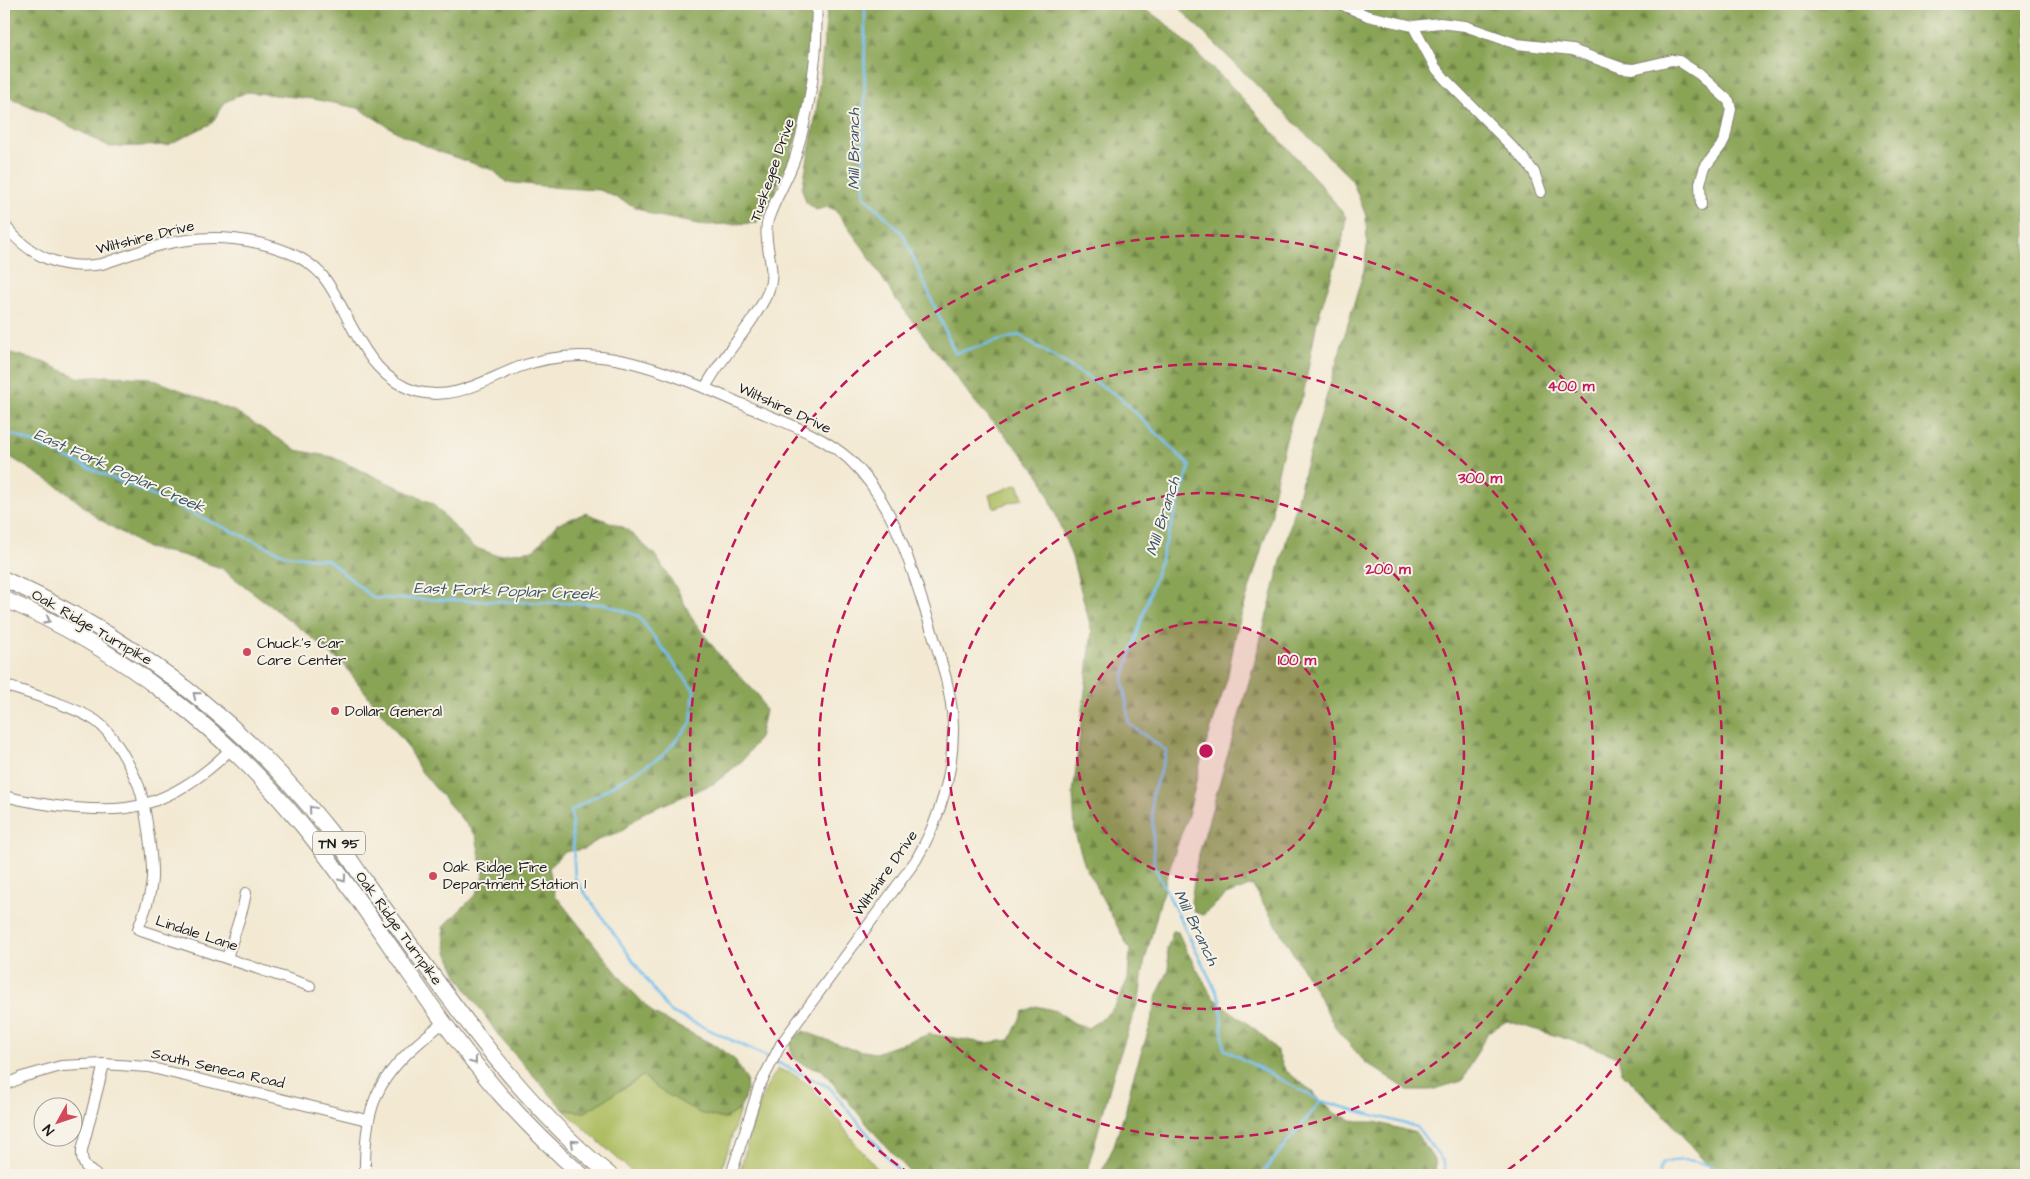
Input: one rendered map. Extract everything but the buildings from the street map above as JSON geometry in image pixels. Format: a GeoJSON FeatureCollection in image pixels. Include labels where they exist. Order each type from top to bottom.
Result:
{"type":"FeatureCollection","features":[{"type":"Feature","properties":{"kind":"highway","name":"Oak Ridge Turnpike"},"geometry":{"type":"LineString","coordinates":[[4,579],[66,608],[146,657],[208,705],[244,737],[290,784],[325,825],[458,1012],[523,1092],[545,1116],[610,1175]]}},
{"type":"Feature","properties":{"kind":"highway","name":"Oak Ridge Turnpike"},"geometry":{"type":"LineString","coordinates":[[4,599],[102,650],[156,687],[231,749],[302,825],[444,1022],[499,1093],[525,1121],[582,1175]]}},
{"type":"Feature","properties":{"kind":"highway"},"geometry":{"type":"LineString","coordinates":[[231,749],[244,737]]}},
{"type":"Feature","properties":{"kind":"highway"},"geometry":{"type":"LineString","coordinates":[[378,929],[392,918]]}},
{"type":"Feature","properties":{"kind":"highway"},"geometry":{"type":"LineString","coordinates":[[444,1022],[458,1012]]}},
{"type":"Feature","properties":{"kind":"street","name":"Tuskegee Drive"},"geometry":{"type":"LineString","coordinates":[[705,388],[716,368],[756,312],[769,290],[772,271],[767,226],[769,217],[790,175],[808,110],[815,55],[816,4]]}},
{"type":"Feature","properties":{"kind":"street"},"geometry":{"type":"LineString","coordinates":[[1340,4],[1368,16],[1413,26],[1440,23],[1464,26],[1517,44],[1572,50],[1609,64],[1633,69],[1672,60],[1679,61],[1699,74],[1729,100],[1731,109],[1725,138],[1705,166],[1700,183],[1701,205]]}},
{"type":"Feature","properties":{"kind":"street"},"geometry":{"type":"LineString","coordinates":[[1413,26],[1436,67],[1523,158],[1534,172],[1541,192]]}},
{"type":"Feature","properties":{"kind":"street","name":"Wiltshire Drive"},"geometry":{"type":"LineString","coordinates":[[4,224],[28,249],[41,257],[55,263],[71,265],[88,266],[102,264],[167,244],[202,238],[225,239],[273,246],[289,251],[303,259],[322,276],[332,288],[364,350],[377,368],[402,386],[422,392],[446,394],[461,391],[521,366],[554,357],[575,355],[606,357],[705,388],[821,439],[846,457],[868,480],[890,516],[907,556],[937,649],[952,711],[953,726],[947,786],[932,829],[916,860],[793,1024],[768,1067],[749,1116],[731,1175]]}},
{"type":"Feature","properties":{"kind":"street"},"geometry":{"type":"LineString","coordinates":[[4,685],[58,704],[96,721],[107,731],[121,753],[139,785],[144,805]]}},
{"type":"Feature","properties":{"kind":"street"},"geometry":{"type":"LineString","coordinates":[[4,796],[42,804],[90,808],[144,805],[191,783],[231,749]]}},
{"type":"Feature","properties":{"kind":"street","name":"Lindale Lane"},"geometry":{"type":"LineString","coordinates":[[144,805],[153,877],[151,890],[138,930],[310,986]]}},
{"type":"Feature","properties":{"kind":"street"},"geometry":{"type":"LineString","coordinates":[[227,958],[246,893]]}},
{"type":"Feature","properties":{"kind":"street"},"geometry":{"type":"LineString","coordinates":[[364,1175],[367,1120],[382,1084],[395,1064],[444,1022]]}},
{"type":"Feature","properties":{"kind":"street"},"geometry":{"type":"LineString","coordinates":[[96,1175],[87,1170],[83,1164],[82,1150],[104,1064]]}},
{"type":"Feature","properties":{"kind":"street","name":"South Seneca Road"},"geometry":{"type":"LineString","coordinates":[[4,1086],[22,1077],[61,1066],[104,1064],[148,1067],[176,1072],[367,1120]]}},
{"type":"Feature","properties":{"kind":"green space"},"geometry":{"type":"Polygon","coordinates":[[[4,4],[817,4],[804,108],[790,160],[781,176],[770,207],[756,223],[703,225],[653,215],[600,190],[506,182],[493,170],[442,153],[402,135],[358,108],[313,99],[247,92],[225,102],[212,123],[168,145],[110,147],[41,111],[4,95],[4,4]]]}},
{"type":"Feature","properties":{"kind":"green space"},"geometry":{"type":"Polygon","coordinates":[[[828,4],[1116,4],[1145,10],[1162,20],[1231,86],[1321,185],[1346,217],[1342,243],[1317,321],[1303,396],[1292,418],[1281,459],[1273,495],[1272,514],[1236,633],[1227,679],[1201,760],[1189,812],[1168,872],[1144,964],[1139,999],[1114,1072],[1086,1175],[913,1175],[882,1142],[822,1070],[798,1062],[790,1048],[791,1040],[803,1031],[851,1049],[875,1053],[930,1034],[985,1043],[1010,1040],[1023,1012],[1036,1006],[1057,1011],[1074,1023],[1088,1028],[1104,1017],[1115,1006],[1128,979],[1130,950],[1085,866],[1075,833],[1073,793],[1092,632],[1072,557],[1043,481],[1024,456],[976,403],[895,298],[864,249],[835,210],[828,207],[816,210],[806,202],[802,189],[816,115],[828,4]]]}},
{"type":"Feature","properties":{"kind":"green space"},"geometry":{"type":"Polygon","coordinates":[[[1175,4],[2026,4],[2026,1175],[1716,1175],[1666,1117],[1622,1073],[1618,1057],[1590,1046],[1507,1021],[1488,1032],[1462,1081],[1431,1090],[1408,1090],[1365,1062],[1337,1030],[1316,991],[1252,885],[1226,895],[1203,915],[1194,912],[1191,902],[1197,861],[1255,661],[1305,469],[1364,270],[1367,245],[1366,216],[1352,180],[1175,4]]]}},
{"type":"Feature","properties":{"kind":"green space"},"geometry":{"type":"Polygon","coordinates":[[[4,351],[43,362],[80,378],[107,376],[149,378],[236,412],[296,450],[332,457],[432,503],[473,547],[496,555],[534,550],[557,524],[586,513],[625,528],[655,555],[678,591],[693,620],[721,657],[758,695],[765,711],[759,738],[743,760],[715,783],[643,813],[620,832],[601,838],[584,849],[563,852],[549,868],[555,895],[629,988],[654,1014],[716,1046],[735,1060],[746,1079],[747,1090],[740,1109],[724,1119],[699,1113],[658,1089],[643,1076],[585,1112],[564,1110],[501,1039],[458,977],[447,952],[443,927],[476,894],[484,876],[476,836],[420,770],[405,743],[344,665],[304,631],[221,568],[182,555],[147,548],[99,519],[65,491],[4,453],[4,351]]]}},
{"type":"Feature","properties":{"kind":"green space"},"geometry":{"type":"Polygon","coordinates":[[[1018,484],[1023,498],[994,508],[989,495],[1018,484]]]}},
{"type":"Feature","properties":{"kind":"green space"},"geometry":{"type":"Polygon","coordinates":[[[1173,931],[1178,932],[1213,998],[1259,1032],[1276,1049],[1285,1070],[1309,1089],[1334,1113],[1357,1122],[1375,1122],[1416,1133],[1435,1161],[1436,1175],[1100,1175],[1113,1148],[1150,1026],[1157,995],[1169,970],[1167,949],[1173,931]]]}},
{"type":"Feature","properties":{"kind":"green space"},"geometry":{"type":"Polygon","coordinates":[[[778,1069],[793,1074],[812,1087],[860,1149],[883,1175],[739,1175],[759,1106],[770,1081],[778,1069]]]}},
{"type":"Feature","properties":{"kind":"green space"},"geometry":{"type":"Polygon","coordinates":[[[643,1076],[658,1089],[724,1119],[740,1109],[720,1175],[638,1175],[564,1110],[585,1112],[643,1076]]]}},
{"type":"Feature","properties":{"kind":"waterway","name":"Mill Branch"},"geometry":{"type":"LineString","coordinates":[[865,4],[864,196],[903,234],[955,353],[1019,335],[1118,396],[1190,466],[1123,679],[1129,724],[1167,751],[1152,795],[1154,866],[1220,999],[1224,1049],[1321,1101],[1417,1127],[1444,1163],[1446,1175]]}},
{"type":"Feature","properties":{"kind":"waterway","name":"East Fork Poplar Creek"},"geometry":{"type":"LineString","coordinates":[[4,432],[20,437],[286,555],[328,560],[373,598],[605,604],[638,616],[694,690],[691,723],[662,756],[571,811],[575,879],[669,1011],[770,1058]]}},
{"type":"Feature","properties":{"kind":"waterway","name":"East Fork Poplar Creek"},"geometry":{"type":"LineString","coordinates":[[774,1061],[829,1087],[902,1175]]}},
{"type":"Feature","properties":{"kind":"waterway","name":"East Fork Poplar Creek"},"geometry":{"type":"LineString","coordinates":[[1261,1175],[1321,1101]]}},
{"type":"Feature","properties":{"kind":"waterway","name":"East Fork Poplar Creek"},"geometry":{"type":"LineString","coordinates":[[1660,1175],[1659,1171],[1663,1163],[1682,1160],[1698,1162],[1732,1175]]}},
{"type":"Feature","properties":{"kind":"place","name":"Chuck's Car Care Center"},"geometry":{"type":"Point","coordinates":[247,652]}},
{"type":"Feature","properties":{"kind":"place","name":"Dollar General"},"geometry":{"type":"Point","coordinates":[335,711]}},
{"type":"Feature","properties":{"kind":"place","name":"Oak Ridge Fire Department Station 1"},"geometry":{"type":"Point","coordinates":[433,876]}}]}
